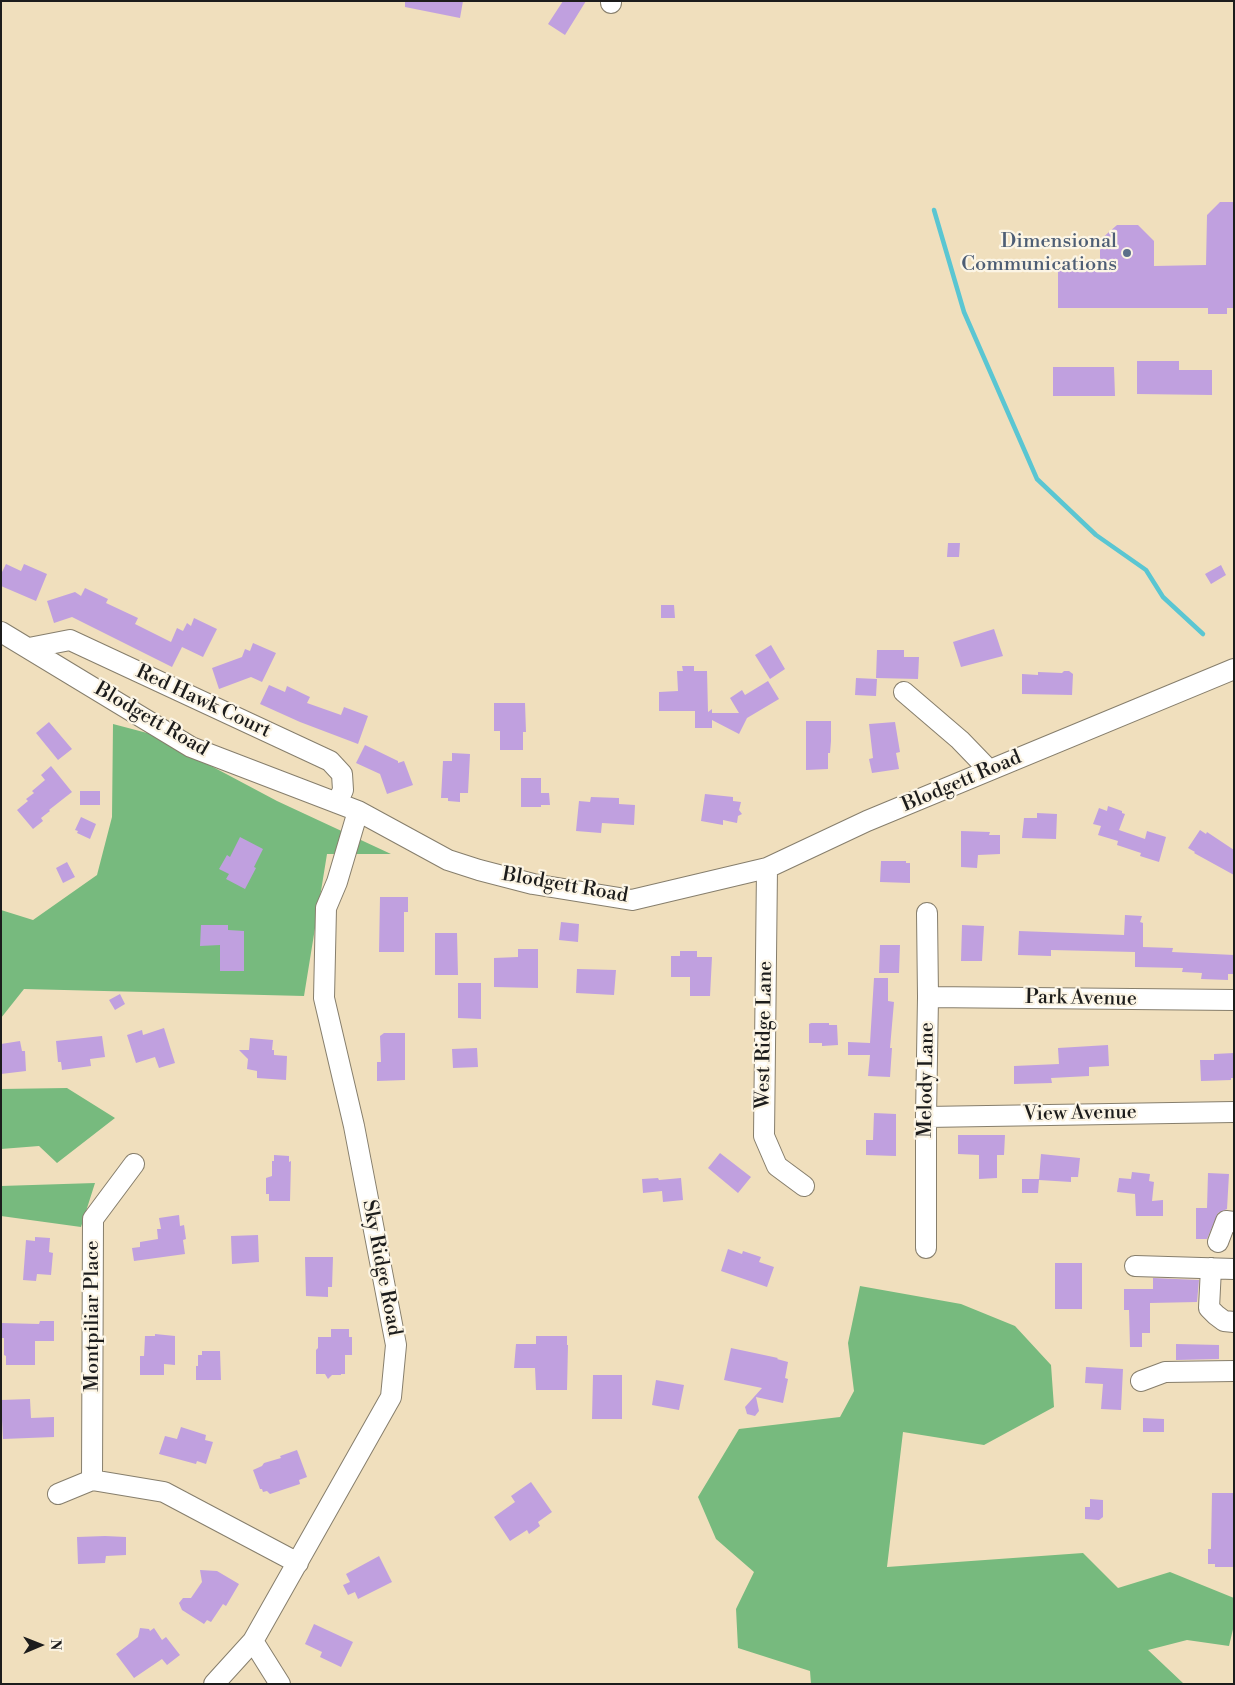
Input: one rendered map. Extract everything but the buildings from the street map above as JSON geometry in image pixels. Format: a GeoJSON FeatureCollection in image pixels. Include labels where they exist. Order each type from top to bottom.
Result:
{"type":"FeatureCollection","features":[{"type":"Feature","properties":{"kind":"street","name":"Blodgett Road"},"geometry":{"type":"LineString","coordinates":[[1,632],[191,747],[358,811],[448,860],[533,884],[632,900],[767,868],[867,821],[1234,669]]}},
{"type":"Feature","properties":{"kind":"street","name":"Red Hawk Court"},"geometry":{"type":"LineString","coordinates":[[29,648],[70,640],[330,761],[342,774],[343,790],[337,803]]}},
{"type":"Feature","properties":{"kind":"street"},"geometry":{"type":"LineString","coordinates":[[904,692],[960,740],[989,770]]}},
{"type":"Feature","properties":{"kind":"street","name":"Sky Ridge Road"},"geometry":{"type":"LineString","coordinates":[[214,1684],[253,1641],[391,1397],[396,1345],[354,1126],[324,998],[326,908],[337,882],[358,811]]}},
{"type":"Feature","properties":{"kind":"street","name":"West Ridge Lane"},"geometry":{"type":"LineString","coordinates":[[767,868],[764,1136],[777,1166],[804,1186]]}},
{"type":"Feature","properties":{"kind":"street","name":"Melody Lane"},"geometry":{"type":"LineString","coordinates":[[926,1248],[927,912]]}},
{"type":"Feature","properties":{"kind":"street","name":"Park Avenue"},"geometry":{"type":"LineString","coordinates":[[928,997],[1234,1000]]}},
{"type":"Feature","properties":{"kind":"street","name":"View Avenue"},"geometry":{"type":"LineString","coordinates":[[926,1116],[1234,1112]]}},
{"type":"Feature","properties":{"kind":"street","name":"Montpiliar Place"},"geometry":{"type":"LineString","coordinates":[[92,1480],[94,1219],[134,1164]]}},
{"type":"Feature","properties":{"kind":"street"},"geometry":{"type":"LineString","coordinates":[[1218,1242],[1226,1221],[1234,1222]]}},
{"type":"Feature","properties":{"kind":"street"},"geometry":{"type":"LineString","coordinates":[[1135,1266],[1234,1269]]}},
{"type":"Feature","properties":{"kind":"street"},"geometry":{"type":"LineString","coordinates":[[1211,1268],[1209,1308],[1224,1321],[1234,1322]]}},
{"type":"Feature","properties":{"kind":"street"},"geometry":{"type":"LineString","coordinates":[[1141,1381],[1165,1372],[1234,1371]]}},
{"type":"Feature","properties":{"kind":"street"},"geometry":{"type":"LineString","coordinates":[[58,1494],[92,1480],[164,1492],[298,1563]]}},
{"type":"Feature","properties":{"kind":"street"},"geometry":{"type":"LineString","coordinates":[[253,1641],[280,1684]]}},
{"type":"Feature","properties":{"kind":"green space"},"geometry":{"type":"Polygon","coordinates":[[[113,724],[151,734],[277,801],[391,854],[327,854],[304,996],[24,989],[1,1018],[1,910],[33,920],[97,875],[112,817],[113,724]]]}},
{"type":"Feature","properties":{"kind":"green space"},"geometry":{"type":"Polygon","coordinates":[[[67,1088],[115,1118],[57,1163],[39,1146],[1,1149],[1,1089],[67,1088]]]}},
{"type":"Feature","properties":{"kind":"green space"},"geometry":{"type":"Polygon","coordinates":[[[95,1183],[81,1227],[1,1216],[1,1186],[95,1183]]]}},
{"type":"Feature","properties":{"kind":"green space"},"geometry":{"type":"Polygon","coordinates":[[[860,1286],[961,1304],[1015,1326],[1051,1365],[1054,1407],[984,1445],[903,1432],[887,1567],[1083,1553],[1118,1588],[1170,1572],[1234,1598],[1234,1625],[1229,1646],[1187,1640],[1148,1650],[1184,1684],[811,1684],[810,1671],[738,1648],[736,1609],[754,1572],[716,1539],[698,1497],[739,1429],[840,1417],[854,1391],[848,1343],[860,1286]]]}},
{"type":"Feature","properties":{"kind":"waterway"},"geometry":{"type":"LineString","coordinates":[[934,210],[964,312],[1037,479],[1096,535],[1146,570],[1163,597],[1203,634]]}},
{"type":"Feature","properties":{"kind":"place","name":"Dimensional Communications"},"geometry":{"type":"Point","coordinates":[1127,253]}}]}
